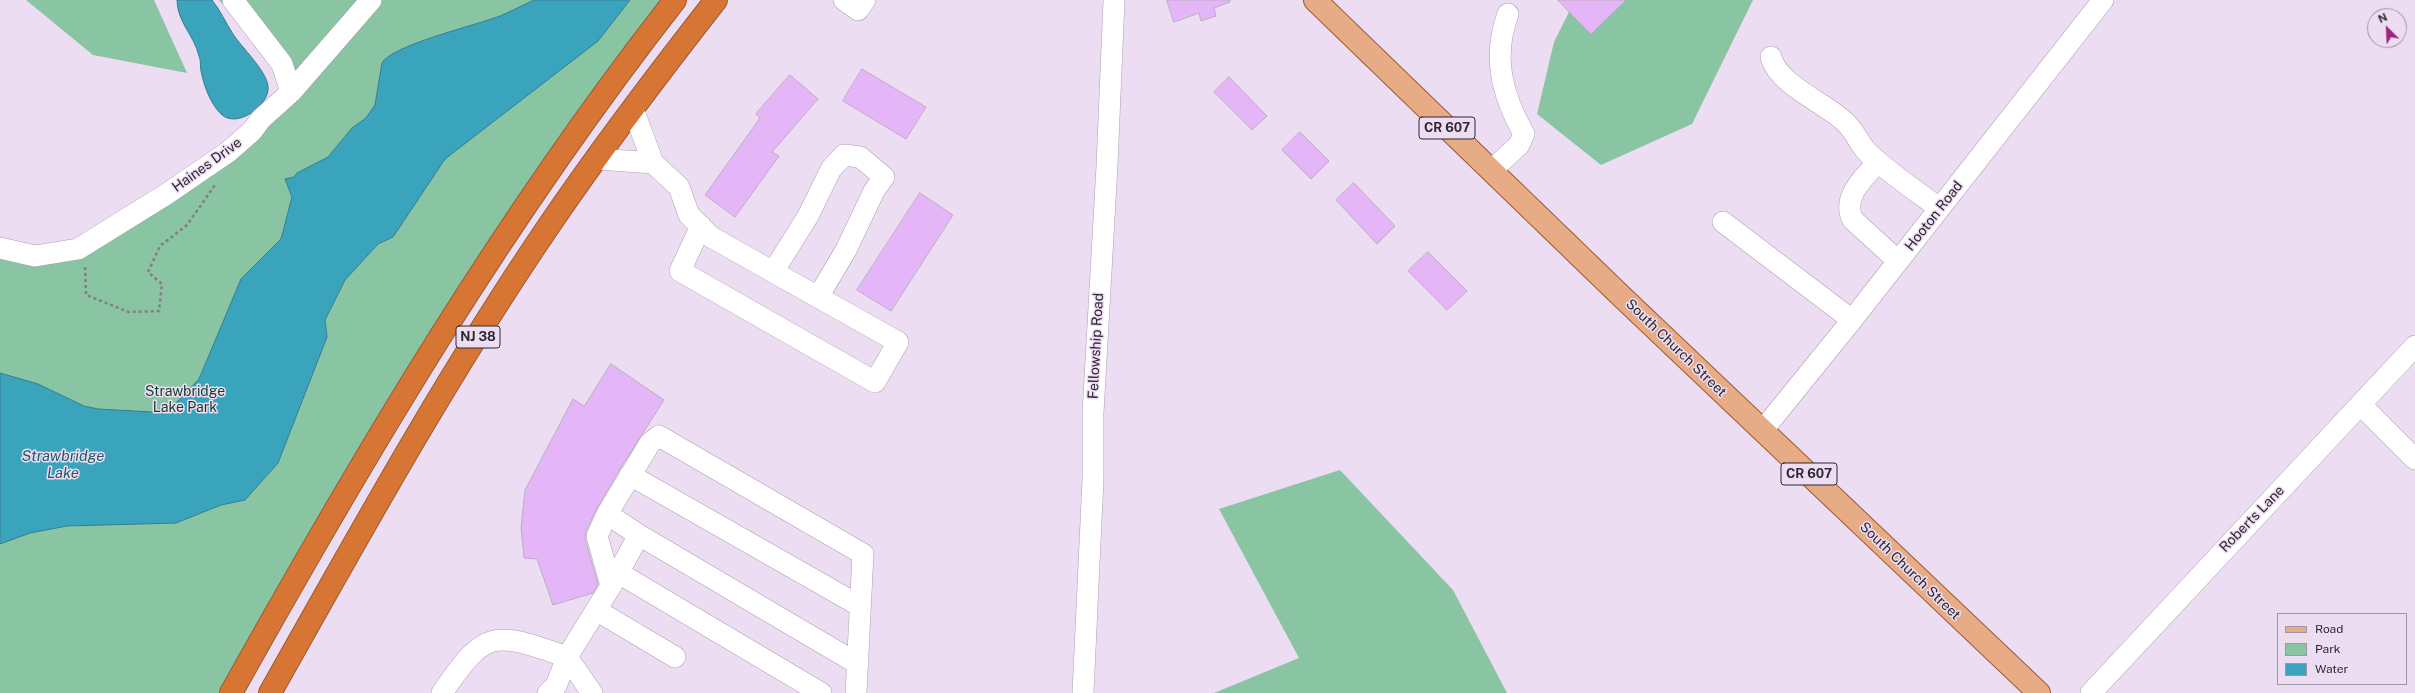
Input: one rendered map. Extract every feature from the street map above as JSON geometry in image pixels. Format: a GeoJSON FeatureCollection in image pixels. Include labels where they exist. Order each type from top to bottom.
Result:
{"type":"FeatureCollection","features":[{"type":"Feature","properties":{"kind":"highway","name":"NJ 38"},"geometry":{"type":"LineString","coordinates":[[232,693],[360,466],[455,312],[537,188],[641,43],[675,0]]}},
{"type":"Feature","properties":{"kind":"highway","name":"NJ 38"},"geometry":{"type":"LineString","coordinates":[[273,692],[410,446],[512,282],[633,109],[716,0]]}},
{"type":"Feature","properties":{"kind":"main road","name":"South Church Street"},"geometry":{"type":"LineString","coordinates":[[1315,0],[2039,693]]}},
{"type":"Feature","properties":{"kind":"street"},"geometry":{"type":"LineString","coordinates":[[233,0],[282,64],[288,95]]}},
{"type":"Feature","properties":{"kind":"street","name":"Haines Drive"},"geometry":{"type":"LineString","coordinates":[[0,248],[35,256],[78,249],[165,195],[228,152],[288,95],[371,0]]}},
{"type":"Feature","properties":{"kind":"street"},"geometry":{"type":"LineString","coordinates":[[844,0],[858,10],[865,0]]}},
{"type":"Feature","properties":{"kind":"street","name":"Fellowship Road"},"geometry":{"type":"LineString","coordinates":[[1083,693],[1093,478],[1093,413],[1108,166],[1114,0]]}},
{"type":"Feature","properties":{"kind":"street","name":"Hooton Road"},"geometry":{"type":"LineString","coordinates":[[1763,430],[1852,320],[2103,0]]}},
{"type":"Feature","properties":{"kind":"street"},"geometry":{"type":"LineString","coordinates":[[1492,170],[1519,145],[1524,134],[1513,115],[1504,85],[1499,60],[1501,34],[1508,14]]}},
{"type":"Feature","properties":{"kind":"street"},"geometry":{"type":"LineString","coordinates":[[1771,57],[1774,68],[1845,121],[1858,136],[1867,153],[1939,208]]}},
{"type":"Feature","properties":{"kind":"street"},"geometry":{"type":"LineString","coordinates":[[633,109],[653,163],[679,187],[689,215],[701,226],[711,237],[898,342],[875,382],[680,271],[701,226]]}},
{"type":"Feature","properties":{"kind":"street"},"geometry":{"type":"LineString","coordinates":[[773,272],[808,216],[832,169],[844,155],[860,158],[884,177],[874,192],[846,250],[818,297]]}},
{"type":"Feature","properties":{"kind":"street"},"geometry":{"type":"LineString","coordinates":[[598,159],[653,163]]}},
{"type":"Feature","properties":{"kind":"street"},"geometry":{"type":"LineString","coordinates":[[1878,162],[1862,180],[1850,199],[1849,213],[1853,220],[1898,261]]}},
{"type":"Feature","properties":{"kind":"street"},"geometry":{"type":"LineString","coordinates":[[1723,222],[1852,320]]}},
{"type":"Feature","properties":{"kind":"street","name":"Roberts Lane"},"geometry":{"type":"LineString","coordinates":[[2091,693],[2415,346]]}},
{"type":"Feature","properties":{"kind":"street"},"geometry":{"type":"LineString","coordinates":[[2361,405],[2415,459]]}},
{"type":"Feature","properties":{"kind":"street"},"geometry":{"type":"LineString","coordinates":[[821,693],[614,579],[597,536],[607,514],[650,442],[659,436],[863,554],[856,693]]}},
{"type":"Feature","properties":{"kind":"street"},"geometry":{"type":"LineString","coordinates":[[630,475],[860,606]]}},
{"type":"Feature","properties":{"kind":"street"},"geometry":{"type":"LineString","coordinates":[[607,514],[858,664]]}},
{"type":"Feature","properties":{"kind":"street"},"geometry":{"type":"LineString","coordinates":[[548,693],[556,686],[567,656],[640,535]]}},
{"type":"Feature","properties":{"kind":"street"},"geometry":{"type":"LineString","coordinates":[[596,610],[675,657]]}},
{"type":"Feature","properties":{"kind":"street"},"geometry":{"type":"LineString","coordinates":[[442,693],[463,662],[475,650],[488,642],[512,639],[567,656],[592,693]]}},
{"type":"Feature","properties":{"kind":"path"},"geometry":{"type":"LineString","coordinates":[[91,262],[85,267],[86,295],[129,312],[159,311],[162,284],[148,272],[160,246],[188,225],[216,183]]}},
{"type":"Feature","properties":{"kind":"green space"},"geometry":{"type":"Polygon","coordinates":[[[26,0],[154,0],[187,73],[93,55],[26,0]]]}},
{"type":"Feature","properties":{"kind":"green space","name":"Strawbridge Lake Park"},"geometry":{"type":"Polygon","coordinates":[[[219,0],[675,0],[569,143],[231,693],[0,693],[0,248],[35,256],[117,226],[295,86],[219,0]]]}},
{"type":"Feature","properties":{"kind":"green space"},"geometry":{"type":"Polygon","coordinates":[[[1575,0],[1753,0],[1692,124],[1601,165],[1537,114],[1554,42],[1575,0]]]}},
{"type":"Feature","properties":{"kind":"green space"},"geometry":{"type":"Polygon","coordinates":[[[1340,470],[1453,590],[1507,693],[1214,693],[1299,658],[1219,509],[1340,470]]]}},
{"type":"Feature","properties":{"kind":"water"},"geometry":{"type":"Polygon","coordinates":[[[177,0],[212,0],[237,40],[263,73],[268,86],[267,93],[259,107],[252,113],[236,119],[228,118],[217,110],[208,94],[201,71],[197,48],[180,15],[177,0]]]}},
{"type":"Feature","properties":{"kind":"water","name":"Strawbridge Lake"},"geometry":{"type":"Polygon","coordinates":[[[534,0],[630,0],[598,41],[445,159],[393,237],[378,244],[345,280],[325,320],[327,337],[278,463],[245,500],[221,505],[176,523],[67,526],[30,533],[0,544],[0,373],[38,384],[84,406],[98,409],[152,412],[177,402],[199,379],[241,279],[281,239],[292,197],[285,179],[294,177],[297,173],[328,157],[352,128],[366,118],[375,105],[382,63],[389,56],[401,49],[436,36],[500,16],[534,0]]]}},
{"type":"Feature","properties":{"kind":"building"},"geometry":{"type":"Polygon","coordinates":[[[1167,0],[1230,0],[1230,2],[1214,8],[1216,16],[1201,21],[1199,13],[1174,22],[1167,0]]]}},
{"type":"Feature","properties":{"kind":"building"},"geometry":{"type":"Polygon","coordinates":[[[1558,0],[1626,0],[1591,34],[1558,0]]]}},
{"type":"Feature","properties":{"kind":"building"},"geometry":{"type":"Polygon","coordinates":[[[862,69],[926,107],[906,139],[843,101],[862,69]]]}},
{"type":"Feature","properties":{"kind":"building"},"geometry":{"type":"Polygon","coordinates":[[[790,75],[818,99],[772,152],[779,156],[735,217],[705,195],[760,118],[756,114],[790,75]]]}},
{"type":"Feature","properties":{"kind":"building"},"geometry":{"type":"Polygon","coordinates":[[[1229,77],[1267,116],[1252,130],[1214,92],[1229,77]]]}},
{"type":"Feature","properties":{"kind":"building"},"geometry":{"type":"Polygon","coordinates":[[[1300,132],[1329,161],[1311,179],[1282,150],[1300,132]]]}},
{"type":"Feature","properties":{"kind":"building"},"geometry":{"type":"Polygon","coordinates":[[[1354,183],[1395,226],[1377,244],[1336,200],[1354,183]]]}},
{"type":"Feature","properties":{"kind":"building"},"geometry":{"type":"Polygon","coordinates":[[[920,193],[953,215],[891,311],[857,290],[920,193]]]}},
{"type":"Feature","properties":{"kind":"building"},"geometry":{"type":"Polygon","coordinates":[[[1428,252],[1467,291],[1447,310],[1408,271],[1428,252]]]}},
{"type":"Feature","properties":{"kind":"building"},"geometry":{"type":"Polygon","coordinates":[[[611,364],[664,400],[620,469],[597,508],[586,531],[585,539],[598,584],[593,593],[553,605],[537,559],[524,558],[521,528],[525,490],[573,399],[584,406],[611,364]]]}}]}
